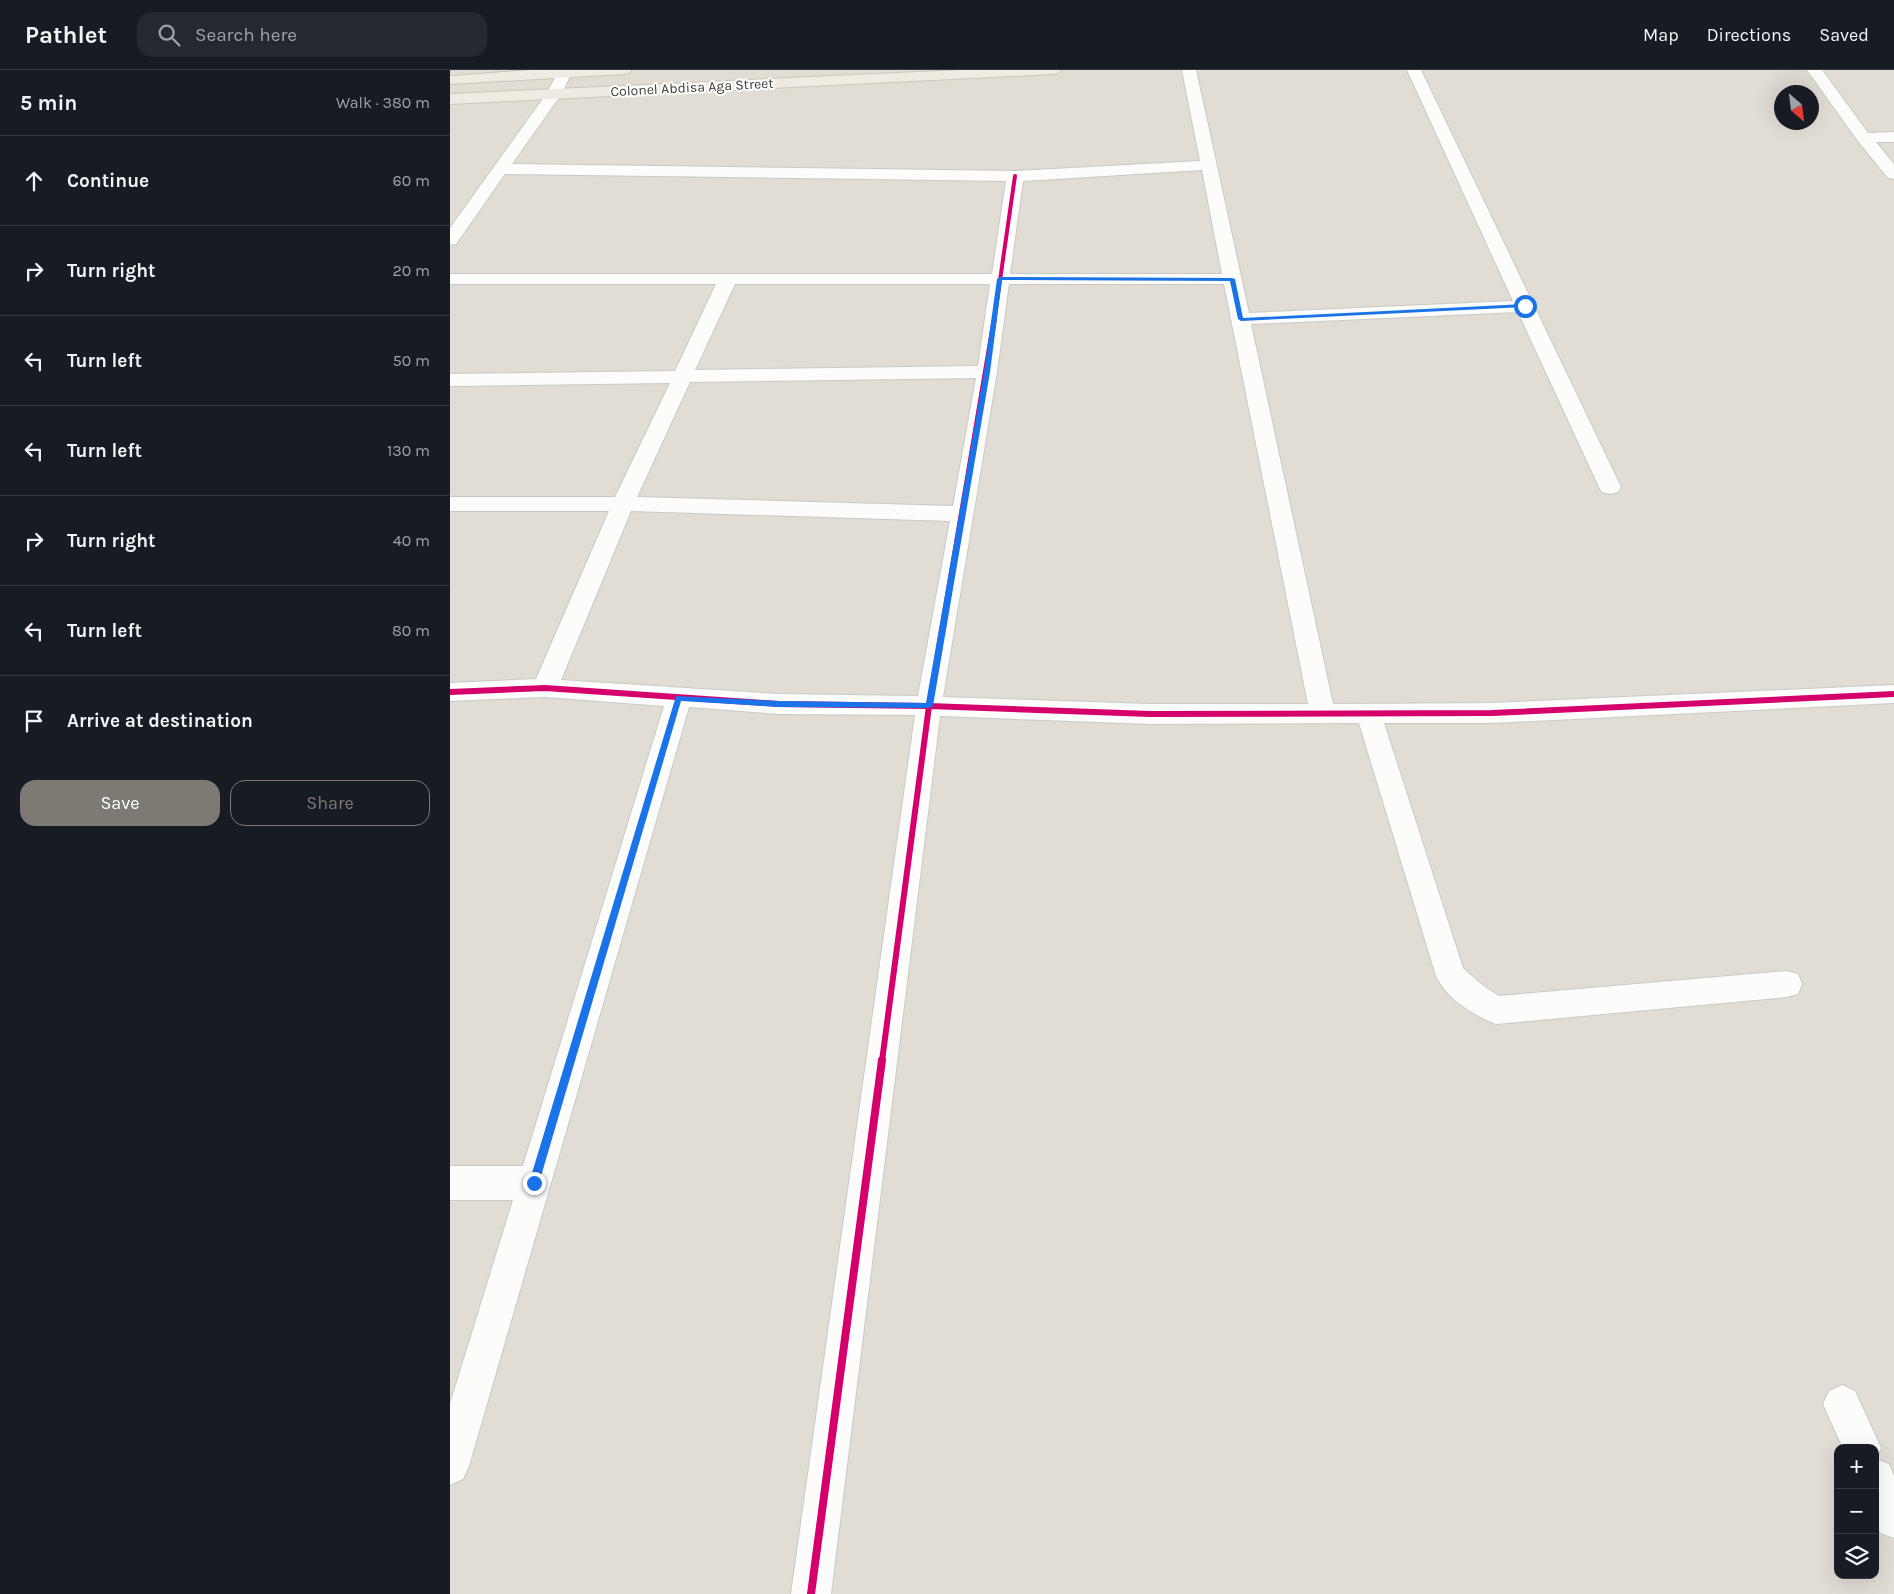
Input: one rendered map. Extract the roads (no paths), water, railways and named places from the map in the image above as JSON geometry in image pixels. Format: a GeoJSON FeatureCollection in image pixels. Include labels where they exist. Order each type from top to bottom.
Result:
{"type":"FeatureCollection","features":[{"type":"Feature","properties":{"kind":"main road","name":"Colonel Abdisa Aga Street"},"geometry":{"type":"LineString","coordinates":[[450,80],[624,70]]}},
{"type":"Feature","properties":{"kind":"main road","name":"Colonel Abdisa Aga Street"},"geometry":{"type":"LineString","coordinates":[[450,99],[1054,70]]}},
{"type":"Feature","properties":{"kind":"street"},"geometry":{"type":"LineString","coordinates":[[1189,70],[1322,712]]}},
{"type":"Feature","properties":{"kind":"street"},"geometry":{"type":"LineString","coordinates":[[1414,70],[1610,487]]}},
{"type":"Feature","properties":{"kind":"street"},"geometry":{"type":"LineString","coordinates":[[1814,70],[1864,138],[1894,174]]}},
{"type":"Feature","properties":{"kind":"street"},"geometry":{"type":"LineString","coordinates":[[450,240],[554,93],[565,72]]}},
{"type":"Feature","properties":{"kind":"street"},"geometry":{"type":"LineString","coordinates":[[1864,138],[1894,137]]}},
{"type":"Feature","properties":{"kind":"street"},"geometry":{"type":"LineString","coordinates":[[501,169],[1015,176],[1209,165]]}},
{"type":"Feature","properties":{"kind":"street"},"geometry":{"type":"LineString","coordinates":[[811,1594],[929,706],[987,372],[1015,176]]}},
{"type":"Feature","properties":{"kind":"street"},"geometry":{"type":"LineString","coordinates":[[450,279],[1232,279]]}},
{"type":"Feature","properties":{"kind":"street"},"geometry":{"type":"LineString","coordinates":[[546,688],[623,504],[728,279]]}},
{"type":"Feature","properties":{"kind":"street"},"geometry":{"type":"LineString","coordinates":[[1241,319],[1525,306]]}},
{"type":"Feature","properties":{"kind":"street"},"geometry":{"type":"LineString","coordinates":[[450,380],[987,372]]}},
{"type":"Feature","properties":{"kind":"street"},"geometry":{"type":"LineString","coordinates":[[450,504],[623,504],[963,514]]}},
{"type":"Feature","properties":{"kind":"street"},"geometry":{"type":"LineString","coordinates":[[450,692],[546,688],[779,704],[929,706],[1150,714],[1492,713],[1894,694]]}},
{"type":"Feature","properties":{"kind":"street"},"geometry":{"type":"LineString","coordinates":[[450,1466],[679,698]]}},
{"type":"Feature","properties":{"kind":"street"},"geometry":{"type":"LineString","coordinates":[[1368,712],[1451,976],[1470,995],[1496,1010],[1786,984]]}},
{"type":"Feature","properties":{"kind":"street"},"geometry":{"type":"LineString","coordinates":[[450,1183],[534,1183]]}},
{"type":"Feature","properties":{"kind":"street"},"geometry":{"type":"LineString","coordinates":[[1842,1404],[1860,1444]]}},
{"type":"Feature","properties":{"kind":"street"},"geometry":{"type":"LineString","coordinates":[[1879,1487],[1894,1519]]}}]}
